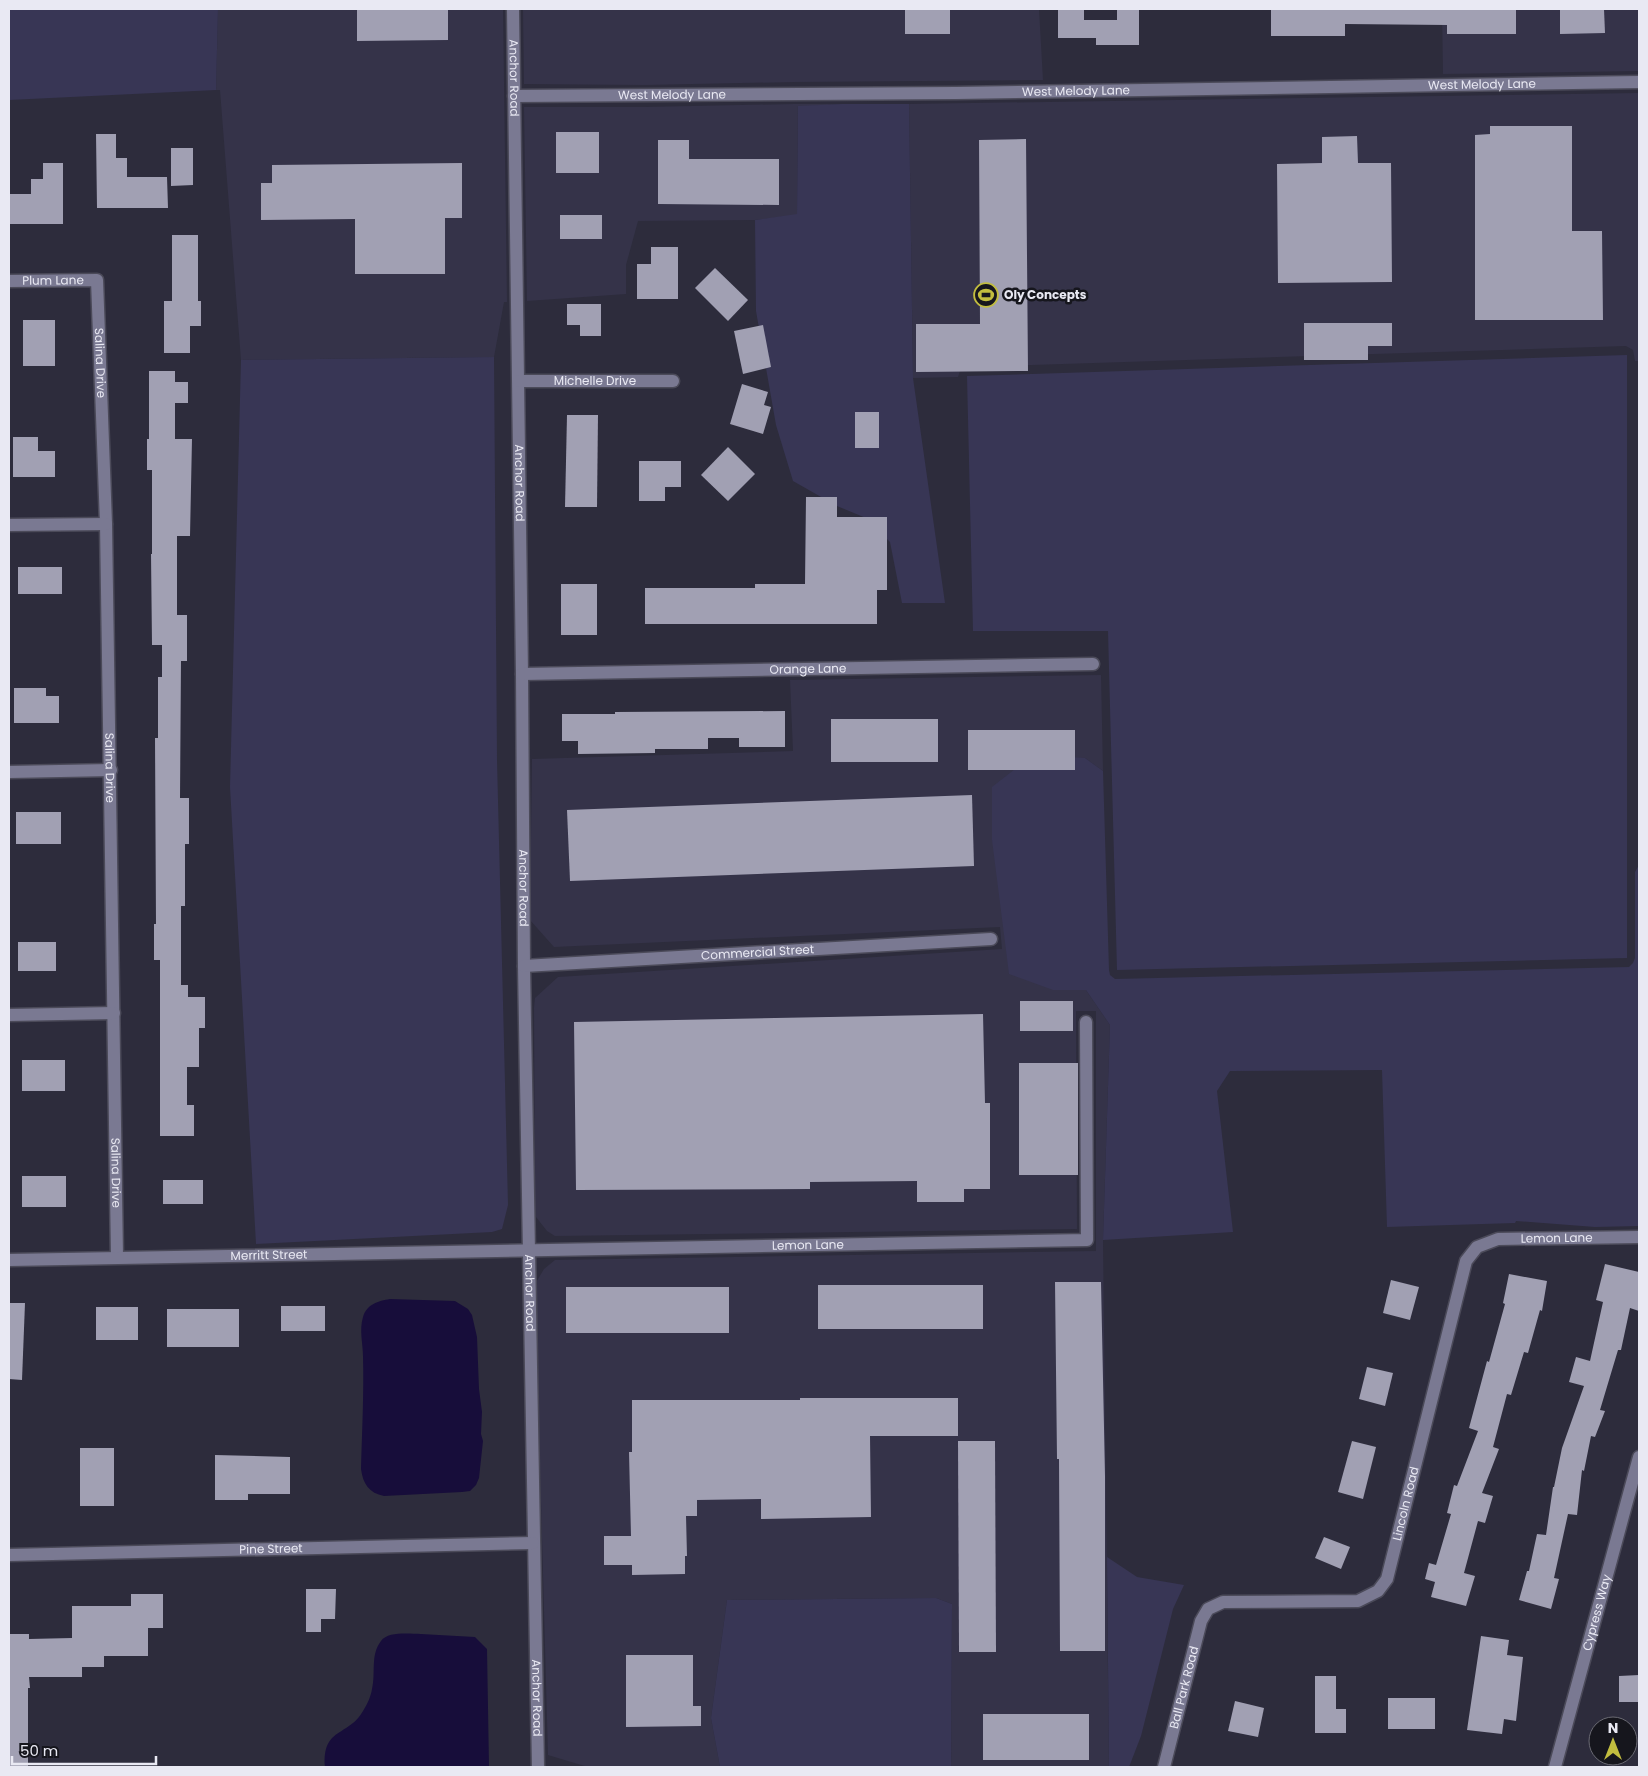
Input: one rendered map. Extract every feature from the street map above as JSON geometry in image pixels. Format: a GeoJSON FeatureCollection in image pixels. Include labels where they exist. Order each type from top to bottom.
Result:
{"type":"FeatureCollection","features":[{"type":"Feature","properties":{"kind":"street","name":"Anchor Road"},"geometry":{"type":"LineString","coordinates":[[513,9],[528,1250],[538,1767]]}},
{"type":"Feature","properties":{"kind":"street","name":"West Melody Lane"},"geometry":{"type":"LineString","coordinates":[[514,96],[956,93],[1639,82]]}},
{"type":"Feature","properties":{"kind":"street","name":"Plum Lane"},"geometry":{"type":"LineString","coordinates":[[9,281],[97,280]]}},
{"type":"Feature","properties":{"kind":"street","name":"Salina Drive"},"geometry":{"type":"LineString","coordinates":[[97,280],[106,524],[117,1257]]}},
{"type":"Feature","properties":{"kind":"street","name":"Michelle Drive"},"geometry":{"type":"LineString","coordinates":[[519,382],[673,382]]}},
{"type":"Feature","properties":{"kind":"street"},"geometry":{"type":"LineString","coordinates":[[9,525],[106,524]]}},
{"type":"Feature","properties":{"kind":"street","name":"Orange Lane"},"geometry":{"type":"LineString","coordinates":[[522,674],[1093,664]]}},
{"type":"Feature","properties":{"kind":"street"},"geometry":{"type":"LineString","coordinates":[[9,772],[111,770]]}},
{"type":"Feature","properties":{"kind":"street","name":"Commercial Street"},"geometry":{"type":"LineString","coordinates":[[524,966],[991,939]]}},
{"type":"Feature","properties":{"kind":"street"},"geometry":{"type":"LineString","coordinates":[[9,1015],[114,1013]]}},
{"type":"Feature","properties":{"kind":"street","name":"Lemon Lane"},"geometry":{"type":"LineString","coordinates":[[528,1250],[1087,1240],[1086,1022]]}},
{"type":"Feature","properties":{"kind":"street","name":"Lemon Lane"},"geometry":{"type":"LineString","coordinates":[[1477,1247],[1498,1239],[1639,1237]]}},
{"type":"Feature","properties":{"kind":"street","name":"Lincoln Road"},"geometry":{"type":"LineString","coordinates":[[1208,1609],[1222,1602],[1358,1601],[1378,1591],[1387,1579],[1466,1261],[1477,1247]]}},
{"type":"Feature","properties":{"kind":"street","name":"Merritt Street"},"geometry":{"type":"LineString","coordinates":[[9,1260],[528,1250]]}},
{"type":"Feature","properties":{"kind":"street","name":"Cypress Way"},"geometry":{"type":"LineString","coordinates":[[1555,1767],[1639,1457]]}},
{"type":"Feature","properties":{"kind":"street","name":"Pine Street"},"geometry":{"type":"LineString","coordinates":[[9,1555],[533,1543]]}},
{"type":"Feature","properties":{"kind":"street","name":"Ball Park Road"},"geometry":{"type":"LineString","coordinates":[[1164,1767],[1201,1621],[1208,1609]]}},
{"type":"Feature","properties":{"kind":"shaded area"},"geometry":{"type":"Polygon","coordinates":[[[9,9],[218,9],[216,90],[9,100],[9,9]]]}},
{"type":"Feature","properties":{"kind":"shaded area"},"geometry":{"type":"Polygon","coordinates":[[[218,9],[503,9],[507,302],[504,302],[494,357],[241,360],[220,90],[216,90],[218,9]]]}},
{"type":"Feature","properties":{"kind":"shaded area"},"geometry":{"type":"Polygon","coordinates":[[[523,9],[1039,9],[1043,80],[645,85],[524,84],[523,9]]]}},
{"type":"Feature","properties":{"kind":"shaded area"},"geometry":{"type":"Polygon","coordinates":[[[1442,9],[1639,9],[1639,71],[1443,74],[1442,9]]]}},
{"type":"Feature","properties":{"kind":"shaded area"},"geometry":{"type":"Polygon","coordinates":[[[1639,93],[1639,361],[1635,361],[1633,350],[1626,346],[966,367],[960,371],[958,377],[913,378],[909,104],[1639,93]]]}},
{"type":"Feature","properties":{"kind":"shaded area"},"geometry":{"type":"Polygon","coordinates":[[[842,104],[798,107],[797,215],[755,220],[638,221],[626,265],[626,294],[527,301],[524,107],[842,104]]]}},
{"type":"Feature","properties":{"kind":"shaded area"},"geometry":{"type":"Polygon","coordinates":[[[909,104],[913,378],[945,603],[902,603],[890,542],[866,518],[837,506],[793,481],[776,425],[756,311],[755,220],[797,214],[798,106],[909,104]]]}},
{"type":"Feature","properties":{"kind":"shaded area"},"geometry":{"type":"Polygon","coordinates":[[[1627,355],[1627,958],[1117,970],[1108,631],[973,631],[967,376],[1627,355]]]}},
{"type":"Feature","properties":{"kind":"shaded area"},"geometry":{"type":"Polygon","coordinates":[[[494,357],[497,760],[508,1205],[502,1229],[492,1232],[256,1244],[230,787],[241,360],[494,357]]]}},
{"type":"Feature","properties":{"kind":"shaded area"},"geometry":{"type":"Polygon","coordinates":[[[1101,675],[1103,771],[1085,758],[992,840],[1053,989],[1086,990],[1110,1025],[1103,1240],[1109,1767],[951,1767],[952,1604],[936,1598],[727,1600],[711,1718],[720,1767],[588,1767],[548,1755],[535,1284],[544,1269],[555,1260],[1096,1251],[1096,1011],[1076,1011],[1077,1229],[555,1236],[547,1231],[536,1217],[535,1209],[534,1008],[535,998],[558,977],[1002,949],[1000,927],[554,947],[530,920],[532,759],[793,751],[790,680],[1101,675]]]}},
{"type":"Feature","properties":{"kind":"shaded area"},"geometry":{"type":"Polygon","coordinates":[[[1033,755],[1085,758],[1103,771],[1109,970],[1110,975],[1115,979],[1629,967],[1635,958],[1635,872],[1639,865],[1639,1226],[1595,1227],[1516,1221],[1515,1223],[1387,1227],[1382,1070],[1230,1071],[1217,1091],[1233,1232],[1103,1240],[1110,1025],[1086,990],[1053,990],[1009,974],[992,840],[992,787],[1033,755]]]}},
{"type":"Feature","properties":{"kind":"shaded area"},"geometry":{"type":"Polygon","coordinates":[[[390,1299],[455,1301],[468,1309],[472,1315],[477,1337],[482,1412],[481,1434],[483,1441],[479,1478],[476,1485],[470,1491],[384,1496],[374,1493],[363,1479],[361,1469],[362,1322],[370,1306],[390,1299]]]}},
{"type":"Feature","properties":{"kind":"shaded area"},"geometry":{"type":"Polygon","coordinates":[[[1107,1557],[1137,1577],[1184,1585],[1173,1609],[1141,1736],[1129,1767],[1109,1767],[1107,1557]]]}},
{"type":"Feature","properties":{"kind":"shaded area"},"geometry":{"type":"Polygon","coordinates":[[[936,1598],[952,1604],[951,1767],[720,1767],[711,1718],[727,1600],[936,1598]]]}},
{"type":"Feature","properties":{"kind":"shaded area"},"geometry":{"type":"Polygon","coordinates":[[[394,1634],[475,1637],[487,1649],[489,1767],[325,1767],[325,1754],[328,1745],[337,1734],[357,1719],[369,1700],[373,1683],[376,1652],[384,1638],[394,1634]]]}},
{"type":"Feature","properties":{"kind":"building"},"geometry":{"type":"Polygon","coordinates":[[[357,9],[448,9],[448,40],[357,41],[357,9]]]}},
{"type":"Feature","properties":{"kind":"building"},"geometry":{"type":"Polygon","coordinates":[[[905,9],[950,9],[950,34],[905,34],[905,9]]]}},
{"type":"Feature","properties":{"kind":"building"},"geometry":{"type":"Polygon","coordinates":[[[1058,9],[1084,9],[1084,20],[1117,20],[1117,9],[1139,9],[1139,45],[1096,45],[1096,38],[1058,38],[1058,9]]]}},
{"type":"Feature","properties":{"kind":"building"},"geometry":{"type":"Polygon","coordinates":[[[1271,9],[1516,9],[1516,34],[1447,34],[1447,25],[1345,24],[1345,36],[1271,36],[1271,9]]]}},
{"type":"Feature","properties":{"kind":"building"},"geometry":{"type":"Polygon","coordinates":[[[1560,9],[1604,9],[1605,33],[1560,34],[1560,9]]]}},
{"type":"Feature","properties":{"kind":"building"},"geometry":{"type":"Polygon","coordinates":[[[1490,126],[1572,126],[1572,231],[1602,231],[1603,320],[1475,320],[1475,135],[1490,134],[1490,126]]]}},
{"type":"Feature","properties":{"kind":"building"},"geometry":{"type":"Polygon","coordinates":[[[556,132],[599,132],[599,173],[556,173],[556,132]]]}},
{"type":"Feature","properties":{"kind":"building"},"geometry":{"type":"Polygon","coordinates":[[[96,134],[116,134],[116,158],[127,158],[127,177],[167,177],[168,208],[97,208],[96,134]]]}},
{"type":"Feature","properties":{"kind":"building"},"geometry":{"type":"Polygon","coordinates":[[[1357,136],[1358,163],[1391,163],[1392,282],[1278,283],[1277,164],[1322,163],[1322,137],[1357,136]]]}},
{"type":"Feature","properties":{"kind":"building"},"geometry":{"type":"Polygon","coordinates":[[[1026,139],[1028,371],[916,372],[916,324],[980,324],[979,140],[1026,139]]]}},
{"type":"Feature","properties":{"kind":"building"},"geometry":{"type":"Polygon","coordinates":[[[658,140],[689,140],[689,159],[779,159],[779,205],[658,204],[658,140]]]}},
{"type":"Feature","properties":{"kind":"building"},"geometry":{"type":"Polygon","coordinates":[[[171,148],[193,148],[193,185],[171,186],[171,148]]]}},
{"type":"Feature","properties":{"kind":"building"},"geometry":{"type":"Polygon","coordinates":[[[43,163],[63,163],[63,224],[9,224],[9,194],[31,194],[31,179],[43,179],[43,163]]]}},
{"type":"Feature","properties":{"kind":"building"},"geometry":{"type":"Polygon","coordinates":[[[462,163],[462,218],[445,218],[445,274],[355,274],[355,219],[261,220],[261,183],[272,183],[272,165],[462,163]]]}},
{"type":"Feature","properties":{"kind":"building"},"geometry":{"type":"Polygon","coordinates":[[[560,215],[602,215],[602,239],[560,239],[560,215]]]}},
{"type":"Feature","properties":{"kind":"building"},"geometry":{"type":"Polygon","coordinates":[[[172,235],[198,235],[198,301],[201,301],[201,326],[190,326],[190,353],[164,353],[164,301],[172,301],[172,235]]]}},
{"type":"Feature","properties":{"kind":"building"},"geometry":{"type":"Polygon","coordinates":[[[651,247],[678,247],[678,299],[637,299],[637,264],[651,264],[651,247]]]}},
{"type":"Feature","properties":{"kind":"building"},"geometry":{"type":"Polygon","coordinates":[[[715,268],[748,300],[728,321],[695,288],[715,268]]]}},
{"type":"Feature","properties":{"kind":"building"},"geometry":{"type":"Polygon","coordinates":[[[567,304],[601,304],[601,336],[580,336],[580,325],[567,325],[567,304]]]}},
{"type":"Feature","properties":{"kind":"building"},"geometry":{"type":"Polygon","coordinates":[[[23,320],[55,320],[55,366],[23,366],[23,320]]]}},
{"type":"Feature","properties":{"kind":"building"},"geometry":{"type":"Polygon","coordinates":[[[1304,323],[1392,323],[1392,346],[1368,346],[1368,360],[1304,360],[1304,323]]]}},
{"type":"Feature","properties":{"kind":"building"},"geometry":{"type":"Polygon","coordinates":[[[763,325],[771,367],[743,374],[734,331],[763,325]]]}},
{"type":"Feature","properties":{"kind":"building"},"geometry":{"type":"Polygon","coordinates":[[[149,371],[175,371],[175,382],[188,382],[188,403],[175,403],[175,439],[192,439],[190,536],[177,536],[177,615],[187,615],[187,661],[181,661],[180,798],[189,798],[189,844],[185,844],[185,906],[181,906],[181,985],[188,985],[188,997],[205,997],[205,1028],[199,1028],[199,1067],[187,1067],[187,1105],[194,1105],[194,1136],[160,1136],[160,960],[154,960],[154,924],[156,924],[155,738],[158,738],[158,677],[162,677],[162,645],[152,645],[152,470],[147,470],[149,371]]]}},
{"type":"Feature","properties":{"kind":"building"},"geometry":{"type":"Polygon","coordinates":[[[742,384],[768,392],[764,405],[771,407],[763,434],[730,424],[742,384]]]}},
{"type":"Feature","properties":{"kind":"building"},"geometry":{"type":"Polygon","coordinates":[[[855,412],[879,412],[879,448],[855,448],[855,412]]]}},
{"type":"Feature","properties":{"kind":"building"},"geometry":{"type":"Polygon","coordinates":[[[567,415],[598,415],[597,507],[565,507],[567,415]]]}},
{"type":"Feature","properties":{"kind":"building"},"geometry":{"type":"Polygon","coordinates":[[[13,437],[38,437],[38,451],[55,451],[55,477],[13,477],[13,437]]]}},
{"type":"Feature","properties":{"kind":"building"},"geometry":{"type":"Polygon","coordinates":[[[728,447],[755,474],[728,501],[701,475],[728,447]]]}},
{"type":"Feature","properties":{"kind":"building"},"geometry":{"type":"Polygon","coordinates":[[[639,461],[681,461],[681,487],[665,487],[665,501],[639,501],[639,461]]]}},
{"type":"Feature","properties":{"kind":"building"},"geometry":{"type":"Polygon","coordinates":[[[806,497],[837,497],[837,517],[887,517],[887,590],[877,590],[877,624],[645,624],[645,588],[755,588],[755,584],[805,584],[806,497]]]}},
{"type":"Feature","properties":{"kind":"building"},"geometry":{"type":"Polygon","coordinates":[[[18,567],[62,567],[62,594],[18,594],[18,567]]]}},
{"type":"Feature","properties":{"kind":"building"},"geometry":{"type":"Polygon","coordinates":[[[561,584],[597,584],[597,635],[561,635],[561,584]]]}},
{"type":"Feature","properties":{"kind":"building"},"geometry":{"type":"Polygon","coordinates":[[[14,688],[46,688],[46,696],[59,696],[59,723],[14,723],[14,688]]]}},
{"type":"Feature","properties":{"kind":"building"},"geometry":{"type":"Polygon","coordinates":[[[785,711],[785,747],[739,747],[739,738],[708,738],[708,749],[655,749],[655,753],[578,754],[578,741],[562,741],[562,714],[785,711]]]}},
{"type":"Feature","properties":{"kind":"building"},"geometry":{"type":"Polygon","coordinates":[[[831,719],[938,719],[938,762],[831,762],[831,719]]]}},
{"type":"Feature","properties":{"kind":"building"},"geometry":{"type":"Polygon","coordinates":[[[968,730],[1075,730],[1075,770],[968,770],[968,730]]]}},
{"type":"Feature","properties":{"kind":"building"},"geometry":{"type":"Polygon","coordinates":[[[972,795],[974,866],[570,881],[567,810],[972,795]]]}},
{"type":"Feature","properties":{"kind":"building"},"geometry":{"type":"Polygon","coordinates":[[[16,812],[61,812],[61,844],[16,844],[16,812]]]}},
{"type":"Feature","properties":{"kind":"building"},"geometry":{"type":"Polygon","coordinates":[[[18,942],[56,942],[56,971],[18,971],[18,942]]]}},
{"type":"Feature","properties":{"kind":"building"},"geometry":{"type":"Polygon","coordinates":[[[1020,1001],[1073,1001],[1073,1031],[1020,1031],[1020,1001]]]}},
{"type":"Feature","properties":{"kind":"building"},"geometry":{"type":"Polygon","coordinates":[[[983,1014],[985,1103],[990,1103],[990,1189],[964,1189],[964,1202],[917,1202],[917,1181],[810,1182],[810,1189],[576,1190],[574,1022],[983,1014]]]}},
{"type":"Feature","properties":{"kind":"building"},"geometry":{"type":"Polygon","coordinates":[[[22,1060],[65,1060],[65,1091],[22,1091],[22,1060]]]}},
{"type":"Feature","properties":{"kind":"building"},"geometry":{"type":"Polygon","coordinates":[[[1019,1063],[1078,1063],[1078,1175],[1019,1175],[1019,1063]]]}},
{"type":"Feature","properties":{"kind":"building"},"geometry":{"type":"Polygon","coordinates":[[[22,1176],[66,1176],[66,1207],[22,1207],[22,1176]]]}},
{"type":"Feature","properties":{"kind":"building"},"geometry":{"type":"Polygon","coordinates":[[[163,1180],[203,1180],[203,1204],[163,1204],[163,1180]]]}},
{"type":"Feature","properties":{"kind":"building"},"geometry":{"type":"Polygon","coordinates":[[[1605,1264],[1639,1272],[1639,1311],[1630,1308],[1621,1350],[1618,1350],[1600,1410],[1605,1411],[1595,1437],[1591,1436],[1584,1471],[1582,1470],[1577,1515],[1568,1514],[1554,1578],[1559,1579],[1551,1609],[1519,1600],[1527,1571],[1529,1571],[1537,1534],[1546,1535],[1553,1487],[1562,1448],[1584,1386],[1569,1382],[1576,1357],[1590,1361],[1603,1302],[1596,1300],[1605,1264]]]}},
{"type":"Feature","properties":{"kind":"building"},"geometry":{"type":"Polygon","coordinates":[[[1509,1274],[1547,1281],[1542,1311],[1540,1310],[1528,1353],[1524,1352],[1511,1395],[1507,1394],[1493,1447],[1499,1449],[1482,1493],[1493,1496],[1485,1523],[1478,1521],[1464,1573],[1475,1576],[1466,1606],[1431,1597],[1435,1582],[1425,1579],[1429,1563],[1436,1565],[1451,1514],[1447,1513],[1454,1485],[1457,1486],[1478,1431],[1469,1428],[1505,1304],[1503,1303],[1509,1274]]]}},
{"type":"Feature","properties":{"kind":"building"},"geometry":{"type":"Polygon","coordinates":[[[1391,1280],[1419,1287],[1410,1320],[1383,1313],[1391,1280]]]}},
{"type":"Feature","properties":{"kind":"building"},"geometry":{"type":"Polygon","coordinates":[[[1055,1282],[1101,1282],[1105,1476],[1105,1651],[1060,1651],[1059,1459],[1057,1459],[1055,1282]]]}},
{"type":"Feature","properties":{"kind":"building"},"geometry":{"type":"Polygon","coordinates":[[[818,1285],[983,1285],[983,1329],[818,1329],[818,1285]]]}},
{"type":"Feature","properties":{"kind":"building"},"geometry":{"type":"Polygon","coordinates":[[[566,1287],[729,1287],[729,1333],[566,1333],[566,1287]]]}},
{"type":"Feature","properties":{"kind":"building"},"geometry":{"type":"Polygon","coordinates":[[[9,1303],[25,1303],[22,1380],[9,1379],[9,1303]]]}},
{"type":"Feature","properties":{"kind":"building"},"geometry":{"type":"Polygon","coordinates":[[[281,1306],[325,1306],[325,1331],[281,1331],[281,1306]]]}},
{"type":"Feature","properties":{"kind":"building"},"geometry":{"type":"Polygon","coordinates":[[[96,1307],[138,1307],[138,1340],[96,1340],[96,1307]]]}},
{"type":"Feature","properties":{"kind":"building"},"geometry":{"type":"Polygon","coordinates":[[[167,1309],[239,1309],[239,1347],[167,1347],[167,1309]]]}},
{"type":"Feature","properties":{"kind":"building"},"geometry":{"type":"Polygon","coordinates":[[[1367,1367],[1393,1373],[1385,1406],[1359,1399],[1367,1367]]]}},
{"type":"Feature","properties":{"kind":"building"},"geometry":{"type":"Polygon","coordinates":[[[800,1398],[958,1398],[958,1436],[870,1436],[871,1517],[761,1519],[761,1499],[697,1500],[697,1516],[686,1516],[687,1556],[685,1556],[685,1574],[632,1575],[632,1565],[604,1565],[604,1536],[631,1536],[629,1452],[632,1452],[632,1400],[800,1400],[800,1398]]]}},
{"type":"Feature","properties":{"kind":"building"},"geometry":{"type":"Polygon","coordinates":[[[958,1441],[995,1441],[996,1652],[959,1652],[958,1441]]]}},
{"type":"Feature","properties":{"kind":"building"},"geometry":{"type":"Polygon","coordinates":[[[1352,1441],[1376,1447],[1363,1499],[1338,1492],[1352,1441]]]}},
{"type":"Feature","properties":{"kind":"building"},"geometry":{"type":"Polygon","coordinates":[[[80,1448],[114,1448],[114,1506],[80,1506],[80,1448]]]}},
{"type":"Feature","properties":{"kind":"building"},"geometry":{"type":"Polygon","coordinates":[[[215,1455],[290,1457],[290,1494],[248,1494],[248,1500],[215,1500],[215,1455]]]}},
{"type":"Feature","properties":{"kind":"building"},"geometry":{"type":"Polygon","coordinates":[[[1324,1537],[1350,1547],[1341,1569],[1315,1558],[1324,1537]]]}},
{"type":"Feature","properties":{"kind":"building"},"geometry":{"type":"Polygon","coordinates":[[[306,1589],[336,1589],[335,1619],[321,1619],[321,1632],[306,1632],[306,1589]]]}},
{"type":"Feature","properties":{"kind":"building"},"geometry":{"type":"Polygon","coordinates":[[[131,1594],[163,1594],[163,1628],[148,1628],[148,1656],[104,1656],[104,1667],[82,1667],[82,1677],[29,1677],[28,1767],[9,1767],[9,1634],[29,1634],[29,1639],[72,1638],[72,1606],[131,1606],[131,1594]]]}},
{"type":"Feature","properties":{"kind":"building"},"geometry":{"type":"Polygon","coordinates":[[[1481,1636],[1509,1640],[1507,1655],[1523,1657],[1516,1721],[1504,1719],[1502,1734],[1467,1730],[1481,1636]]]}},
{"type":"Feature","properties":{"kind":"building"},"geometry":{"type":"Polygon","coordinates":[[[626,1655],[693,1655],[693,1706],[701,1706],[701,1726],[626,1727],[626,1655]]]}},
{"type":"Feature","properties":{"kind":"building"},"geometry":{"type":"Polygon","coordinates":[[[1639,1675],[1639,1702],[1619,1702],[1619,1676],[1639,1675]]]}},
{"type":"Feature","properties":{"kind":"building"},"geometry":{"type":"Polygon","coordinates":[[[1315,1676],[1336,1676],[1336,1709],[1346,1709],[1346,1733],[1315,1733],[1315,1676]]]}},
{"type":"Feature","properties":{"kind":"building"},"geometry":{"type":"Polygon","coordinates":[[[1388,1698],[1435,1698],[1435,1729],[1388,1729],[1388,1698]]]}},
{"type":"Feature","properties":{"kind":"building"},"geometry":{"type":"Polygon","coordinates":[[[1235,1701],[1264,1708],[1258,1737],[1228,1731],[1235,1701]]]}},
{"type":"Feature","properties":{"kind":"building"},"geometry":{"type":"Polygon","coordinates":[[[983,1714],[1089,1714],[1089,1760],[983,1760],[983,1714]]]}},
{"type":"Feature","properties":{"kind":"place","name":"Oly Concepts"},"geometry":{"type":"Point","coordinates":[986,295]}}]}
